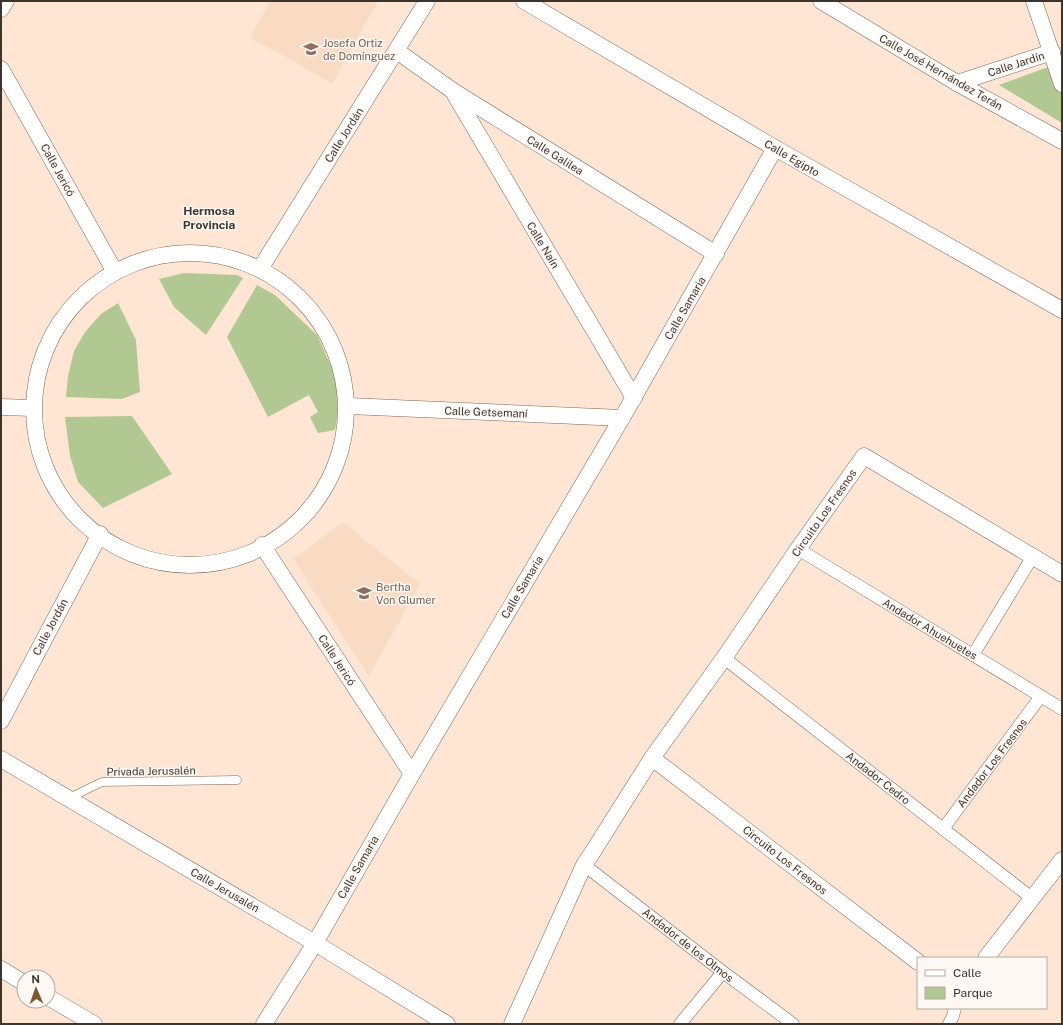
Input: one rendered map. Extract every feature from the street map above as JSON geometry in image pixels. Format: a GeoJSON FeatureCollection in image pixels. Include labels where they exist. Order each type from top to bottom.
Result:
{"type":"FeatureCollection","features":[{"type":"Feature","properties":{"kind":"street"},"geometry":{"type":"LineString","coordinates":[[1,9],[6,1]]}},
{"type":"Feature","properties":{"kind":"street","name":"Calle Jordán"},"geometry":{"type":"LineString","coordinates":[[260,269],[427,1]]}},
{"type":"Feature","properties":{"kind":"street","name":"Calle Egipto"},"geometry":{"type":"LineString","coordinates":[[524,1],[775,148],[1062,310]]}},
{"type":"Feature","properties":{"kind":"street","name":"Calle José Hernández Terán"},"geometry":{"type":"LineString","coordinates":[[821,1],[957,83],[1062,141]]}},
{"type":"Feature","properties":{"kind":"street"},"geometry":{"type":"LineString","coordinates":[[1034,1],[1062,84]]}},
{"type":"Feature","properties":{"kind":"street","name":"Calle Galilea"},"geometry":{"type":"LineString","coordinates":[[397,51],[453,92],[716,254]]}},
{"type":"Feature","properties":{"kind":"street","name":"Calle Jardín"},"geometry":{"type":"LineString","coordinates":[[957,83],[1052,52]]}},
{"type":"Feature","properties":{"kind":"street","name":"Calle Jericó"},"geometry":{"type":"LineString","coordinates":[[1,69],[115,272]]}},
{"type":"Feature","properties":{"kind":"street","name":"Calle Naín"},"geometry":{"type":"LineString","coordinates":[[453,92],[634,398]]}},
{"type":"Feature","properties":{"kind":"street","name":"Calle Samaria"},"geometry":{"type":"LineString","coordinates":[[264,1024],[315,943],[412,774],[634,398],[775,148]]}},
{"type":"Feature","properties":{"kind":"street"},"geometry":{"type":"LineString","coordinates":[[177,253],[205,253],[260,269],[310,309],[339,349],[350,387],[350,406],[346,427],[330,478],[313,505],[287,531],[248,553],[202,564],[162,562],[122,549],[80,520],[59,495],[42,460],[32,408],[38,369],[50,338],[80,297],[115,272],[126,267],[177,253]]}},
{"type":"Feature","properties":{"kind":"street","name":"Calle Getsemaní"},"geometry":{"type":"LineString","coordinates":[[350,406],[622,418]]}},
{"type":"Feature","properties":{"kind":"street"},"geometry":{"type":"LineString","coordinates":[[1,407],[32,408]]}},
{"type":"Feature","properties":{"kind":"street","name":"Circuito Los Fresnos"},"geometry":{"type":"LineString","coordinates":[[512,1024],[584,865],[652,758],[724,658],[798,549],[864,456],[1062,574]]}},
{"type":"Feature","properties":{"kind":"street","name":"Calle Jordán"},"geometry":{"type":"LineString","coordinates":[[1,721],[100,534]]}},
{"type":"Feature","properties":{"kind":"street","name":"Calle Jericó"},"geometry":{"type":"LineString","coordinates":[[262,545],[412,774]]}},
{"type":"Feature","properties":{"kind":"street","name":"Andador Ahuehuetes"},"geometry":{"type":"LineString","coordinates":[[798,549],[1062,709]]}},
{"type":"Feature","properties":{"kind":"street"},"geometry":{"type":"LineString","coordinates":[[973,655],[1033,556]]}},
{"type":"Feature","properties":{"kind":"street","name":"Andador Cedro"},"geometry":{"type":"LineString","coordinates":[[724,658],[1033,899]]}},
{"type":"Feature","properties":{"kind":"street","name":"Andador Los Fresnos"},"geometry":{"type":"LineString","coordinates":[[942,829],[1041,696]]}},
{"type":"Feature","properties":{"kind":"street","name":"Circuito Los Fresnos"},"geometry":{"type":"LineString","coordinates":[[652,758],[917,961]]}},
{"type":"Feature","properties":{"kind":"street","name":"Calle Jerusalén"},"geometry":{"type":"LineString","coordinates":[[1,759],[315,943],[447,1024]]}},
{"type":"Feature","properties":{"kind":"street"},"geometry":{"type":"LineString","coordinates":[[987,957],[1062,860]]}},
{"type":"Feature","properties":{"kind":"street","name":"Andador de los Olmos"},"geometry":{"type":"LineString","coordinates":[[584,865],[793,1024]]}},
{"type":"Feature","properties":{"kind":"street"},"geometry":{"type":"LineString","coordinates":[[1,969],[16,978]]}},
{"type":"Feature","properties":{"kind":"street"},"geometry":{"type":"LineString","coordinates":[[680,1024],[723,972]]}},
{"type":"Feature","properties":{"kind":"street"},"geometry":{"type":"LineString","coordinates":[[56,1002],[94,1024]]}},
{"type":"Feature","properties":{"kind":"street"},"geometry":{"type":"LineString","coordinates":[[949,1024],[955,1009]]}},
{"type":"Feature","properties":{"kind":"lane","name":"Privada Jerusalén"},"geometry":{"type":"LineString","coordinates":[[68,798],[102,782],[237,780]]}},
{"type":"Feature","properties":{"kind":"shaded area","name":"Josefa Ortiz de Domínguez"},"geometry":{"type":"Polygon","coordinates":[[[270,1],[378,1],[332,84],[292,60],[250,38],[270,1]]]}},
{"type":"Feature","properties":{"kind":"shaded area","name":"Bertha Von Glumer"},"geometry":{"type":"Polygon","coordinates":[[[343,522],[420,584],[369,676],[293,559],[343,522]]]}},
{"type":"Feature","properties":{"kind":"green space"},"geometry":{"type":"Polygon","coordinates":[[[1059,63],[1062,76],[1062,123],[999,85],[1059,63]]]}},
{"type":"Feature","properties":{"kind":"green space"},"geometry":{"type":"Polygon","coordinates":[[[184,273],[237,275],[243,278],[206,335],[174,307],[159,279],[184,273]]]}},
{"type":"Feature","properties":{"kind":"green space"},"geometry":{"type":"Polygon","coordinates":[[[257,285],[275,295],[317,335],[337,379],[340,401],[335,430],[318,433],[310,417],[318,412],[309,395],[268,417],[227,337],[257,285]]]}},
{"type":"Feature","properties":{"kind":"green space"},"geometry":{"type":"Polygon","coordinates":[[[118,303],[136,340],[140,392],[122,399],[66,397],[68,376],[74,351],[85,332],[101,314],[118,303]]]}},
{"type":"Feature","properties":{"kind":"green space"},"geometry":{"type":"Polygon","coordinates":[[[132,416],[172,474],[103,508],[78,482],[70,456],[65,417],[132,416]]]}},
{"type":"Feature","properties":{"kind":"place","name":"Josefa Ortiz de Domínguez"},"geometry":{"type":"Point","coordinates":[311,49]}},
{"type":"Feature","properties":{"kind":"place","name":"Bertha Von Glumer"},"geometry":{"type":"Point","coordinates":[364,593]}},
{"type":"Feature","properties":{"kind":"district","name":"Hermosa Provincia"},"geometry":{"type":"Point","coordinates":[209,218]}}]}
